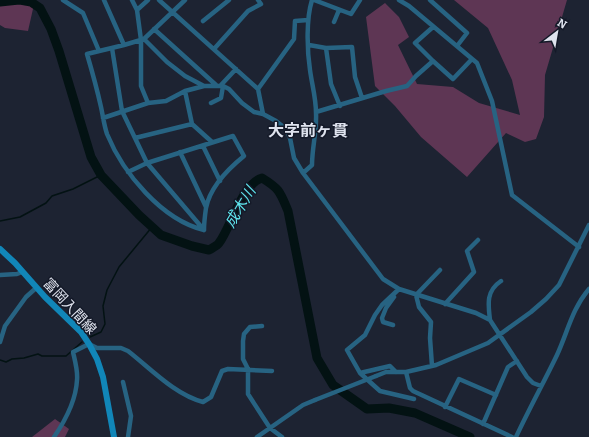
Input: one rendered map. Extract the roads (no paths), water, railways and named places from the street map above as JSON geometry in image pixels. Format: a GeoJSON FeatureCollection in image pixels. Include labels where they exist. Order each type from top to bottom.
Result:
{"type":"FeatureCollection","features":[{"type":"Feature","properties":{"kind":"main road","name":"富岡入間線"},"geometry":{"type":"LineString","coordinates":[[0,249],[36,288],[81,332],[89,344],[97,359],[103,377],[114,437]]}},
{"type":"Feature","properties":{"kind":"street"},"geometry":{"type":"LineString","coordinates":[[62,0],[83,13],[99,51]]}},
{"type":"Feature","properties":{"kind":"street"},"geometry":{"type":"LineString","coordinates":[[104,0],[124,45]]}},
{"type":"Feature","properties":{"kind":"street"},"geometry":{"type":"LineString","coordinates":[[132,0],[137,10],[143,39],[141,86],[148,103]]}},
{"type":"Feature","properties":{"kind":"street"},"geometry":{"type":"LineString","coordinates":[[137,10],[148,0]]}},
{"type":"Feature","properties":{"kind":"street"},"geometry":{"type":"LineString","coordinates":[[159,0],[258,89],[264,114]]}},
{"type":"Feature","properties":{"kind":"street"},"geometry":{"type":"LineString","coordinates":[[185,0],[173,13],[143,39],[87,54],[107,132],[115,150],[128,172],[157,204],[194,228],[204,230]]}},
{"type":"Feature","properties":{"kind":"street"},"geometry":{"type":"LineString","coordinates":[[203,21],[229,0]]}},
{"type":"Feature","properties":{"kind":"street"},"geometry":{"type":"LineString","coordinates":[[214,49],[248,11],[261,4],[258,0]]}},
{"type":"Feature","properties":{"kind":"street"},"geometry":{"type":"LineString","coordinates":[[302,172],[312,165],[316,122],[314,91],[310,69],[308,20],[313,0],[351,14],[360,0]]}},
{"type":"Feature","properties":{"kind":"street"},"geometry":{"type":"LineString","coordinates":[[399,0],[409,6],[477,63],[492,101],[512,195],[579,247]]}},
{"type":"Feature","properties":{"kind":"street"},"geometry":{"type":"LineString","coordinates":[[430,0],[467,33],[456,46]]}},
{"type":"Feature","properties":{"kind":"street"},"geometry":{"type":"LineString","coordinates":[[334,22],[339,10]]}},
{"type":"Feature","properties":{"kind":"street"},"geometry":{"type":"LineString","coordinates":[[258,89],[294,39],[295,21],[308,20]]}},
{"type":"Feature","properties":{"kind":"street"},"geometry":{"type":"LineString","coordinates":[[433,27],[415,43],[452,79],[472,59]]}},
{"type":"Feature","properties":{"kind":"street"},"geometry":{"type":"LineString","coordinates":[[154,29],[220,86],[221,98],[211,103]]}},
{"type":"Feature","properties":{"kind":"street"},"geometry":{"type":"LineString","coordinates":[[143,39],[167,62],[185,76],[204,86]]}},
{"type":"Feature","properties":{"kind":"street"},"geometry":{"type":"LineString","coordinates":[[309,45],[326,48],[352,47],[355,77],[362,98]]}},
{"type":"Feature","properties":{"kind":"street"},"geometry":{"type":"LineString","coordinates":[[112,48],[122,111],[147,163],[204,230]]}},
{"type":"Feature","properties":{"kind":"street"},"geometry":{"type":"LineString","coordinates":[[326,48],[331,84],[340,106]]}},
{"type":"Feature","properties":{"kind":"street"},"geometry":{"type":"LineString","coordinates":[[316,112],[407,86],[416,76],[433,62]]}},
{"type":"Feature","properties":{"kind":"street"},"geometry":{"type":"LineString","coordinates":[[220,86],[236,69]]}},
{"type":"Feature","properties":{"kind":"street"},"geometry":{"type":"LineString","coordinates":[[103,118],[148,103],[166,101],[185,91],[204,86],[220,86],[229,89],[242,103],[254,112],[264,114],[286,129],[290,138],[294,158],[302,172],[381,277],[399,289],[476,313],[490,320]]}},
{"type":"Feature","properties":{"kind":"street"},"geometry":{"type":"LineString","coordinates":[[185,91],[192,124],[212,142]]}},
{"type":"Feature","properties":{"kind":"street"},"geometry":{"type":"LineString","coordinates":[[135,138],[192,124]]}},
{"type":"Feature","properties":{"kind":"street"},"geometry":{"type":"LineString","coordinates":[[128,172],[147,163],[233,136],[244,156],[230,167],[213,192],[206,207],[204,230]]}},
{"type":"Feature","properties":{"kind":"street"},"geometry":{"type":"LineString","coordinates":[[203,146],[220,181]]}},
{"type":"Feature","properties":{"kind":"street"},"geometry":{"type":"LineString","coordinates":[[180,152],[206,207]]}},
{"type":"Feature","properties":{"kind":"street"},"geometry":{"type":"LineString","coordinates":[[258,437],[303,405],[315,400],[386,372],[406,372],[432,366],[488,343],[531,312],[560,285],[589,225]]}},
{"type":"Feature","properties":{"kind":"street"},"geometry":{"type":"LineString","coordinates":[[445,304],[474,272],[467,251],[478,240]]}},
{"type":"Feature","properties":{"kind":"street"},"geometry":{"type":"LineString","coordinates":[[416,295],[440,270]]}},
{"type":"Feature","properties":{"kind":"street"},"geometry":{"type":"LineString","coordinates":[[0,275],[17,274],[22,272]]}},
{"type":"Feature","properties":{"kind":"street"},"geometry":{"type":"LineString","coordinates":[[501,281],[489,293],[488,309],[490,320],[527,377],[534,383],[541,386]]}},
{"type":"Feature","properties":{"kind":"street"},"geometry":{"type":"LineString","coordinates":[[0,342],[6,326],[26,297],[36,288]]}},
{"type":"Feature","properties":{"kind":"street"},"geometry":{"type":"LineString","coordinates":[[393,326],[384,322],[382,318],[386,308],[399,289]]}},
{"type":"Feature","properties":{"kind":"street"},"geometry":{"type":"LineString","coordinates":[[399,289],[375,314],[365,335],[347,350],[360,373],[380,391],[414,399]]}},
{"type":"Feature","properties":{"kind":"street"},"geometry":{"type":"LineString","coordinates":[[406,372],[410,388],[413,391],[483,424],[516,437],[558,353],[569,321],[589,289]]}},
{"type":"Feature","properties":{"kind":"street"},"geometry":{"type":"LineString","coordinates":[[416,295],[419,307],[431,322],[430,338],[432,366]]}},
{"type":"Feature","properties":{"kind":"street"},"geometry":{"type":"LineString","coordinates":[[262,326],[250,327],[244,334],[243,359],[248,369],[248,394],[270,428],[282,437]]}},
{"type":"Feature","properties":{"kind":"street"},"geometry":{"type":"LineString","coordinates":[[54,437],[67,413],[78,380],[73,352],[89,344],[97,348],[122,348],[128,351],[165,381],[195,400],[203,402],[211,397],[222,371],[228,369],[272,371]]}},
{"type":"Feature","properties":{"kind":"street"},"geometry":{"type":"LineString","coordinates":[[483,424],[508,367],[517,361]]}},
{"type":"Feature","properties":{"kind":"street"},"geometry":{"type":"LineString","coordinates":[[360,373],[390,366],[396,372]]}},
{"type":"Feature","properties":{"kind":"street"},"geometry":{"type":"LineString","coordinates":[[445,407],[459,379],[496,395]]}},
{"type":"Feature","properties":{"kind":"street"},"geometry":{"type":"LineString","coordinates":[[123,382],[131,416],[128,437]]}},
{"type":"Feature","properties":{"kind":"waterway","name":"成木川"},"geometry":{"type":"LineString","coordinates":[[0,2],[19,0]]}},
{"type":"Feature","properties":{"kind":"waterway","name":"成木川"},"geometry":{"type":"LineString","coordinates":[[20,0],[31,2],[40,8],[51,29],[91,157],[101,175],[139,215],[161,235],[192,246],[209,250],[219,243],[249,188],[262,178],[268,182],[279,192],[288,211],[317,358],[333,385],[367,409],[389,408],[415,413],[470,437]]}},
{"type":"Feature","properties":{"kind":"waterway"},"geometry":{"type":"LineString","coordinates":[[0,221],[20,217],[46,203],[52,196],[73,189],[101,175]]}},
{"type":"Feature","properties":{"kind":"waterway"},"geometry":{"type":"LineString","coordinates":[[90,337],[101,332],[105,324],[103,306],[107,290],[119,267],[152,227]]}},
{"type":"Feature","properties":{"kind":"waterway"},"geometry":{"type":"LineString","coordinates":[[0,360],[6,362],[12,359],[24,358],[38,354],[42,356],[66,356],[82,342]]}},
{"type":"Feature","properties":{"kind":"district","name":"大字前ヶ貫"},"geometry":{"type":"Point","coordinates":[308,130]}}]}
